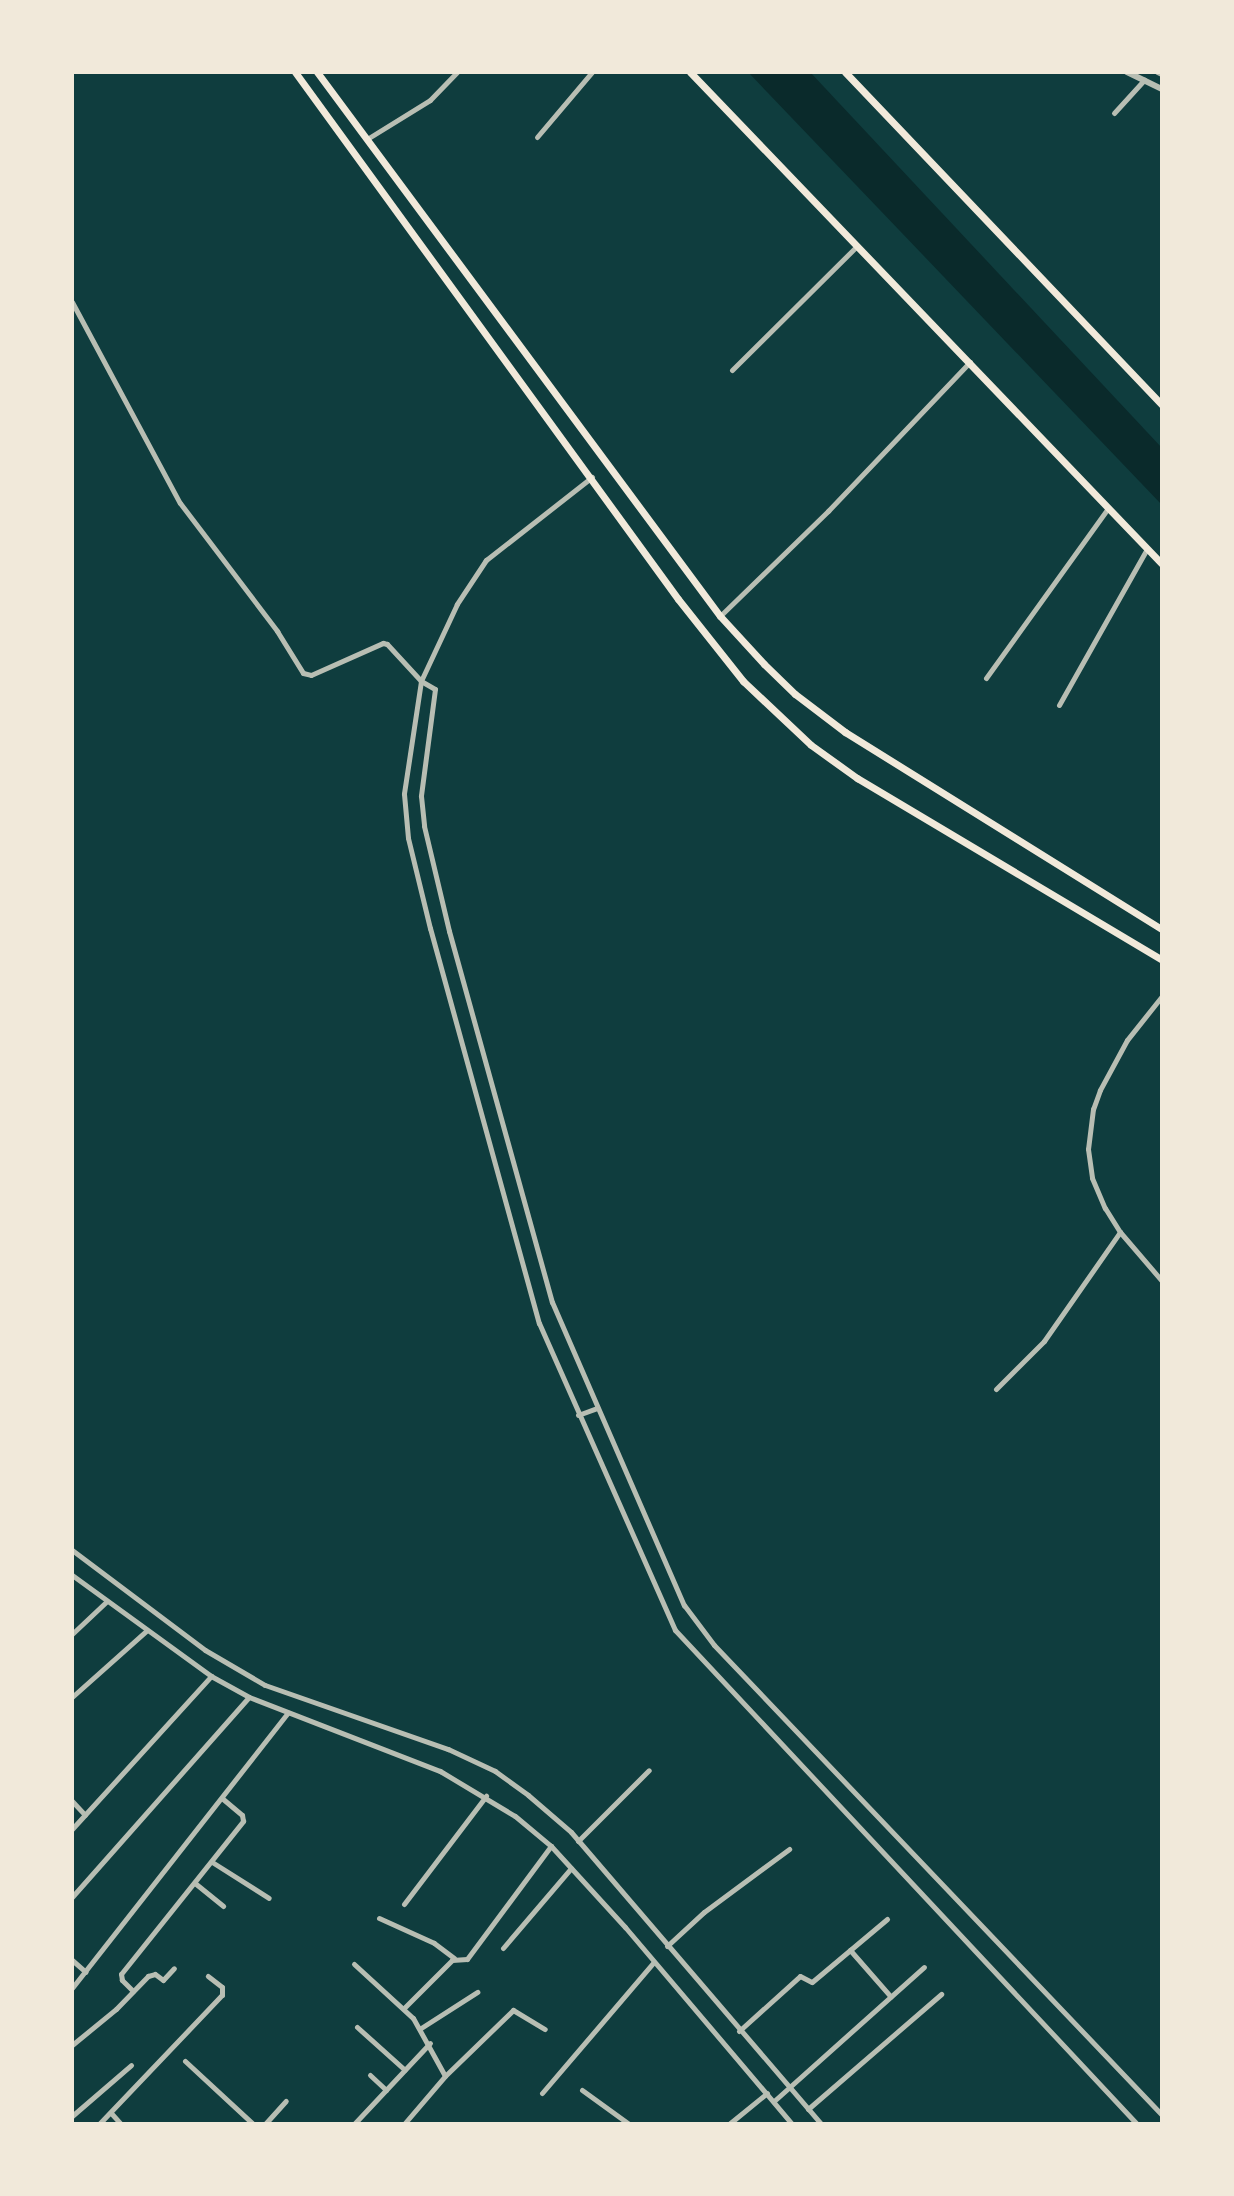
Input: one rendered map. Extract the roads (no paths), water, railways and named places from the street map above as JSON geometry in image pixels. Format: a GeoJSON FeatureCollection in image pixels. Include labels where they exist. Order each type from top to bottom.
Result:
{"type":"FeatureCollection","features":[{"type":"Feature","properties":{"kind":"main road"},"geometry":{"type":"LineString","coordinates":[[295,72],[678,599],[743,681],[811,745],[901,806],[1162,960]]}},
{"type":"Feature","properties":{"kind":"main road"},"geometry":{"type":"LineString","coordinates":[[317,72],[720,616],[795,694],[845,732],[1162,929]]}},
{"type":"Feature","properties":{"kind":"main road"},"geometry":{"type":"LineString","coordinates":[[690,72],[971,361],[1162,564]]}},
{"type":"Feature","properties":{"kind":"main road"},"geometry":{"type":"LineString","coordinates":[[845,72],[1162,405]]}},
{"type":"Feature","properties":{"kind":"street"},"geometry":{"type":"LineString","coordinates":[[367,139],[430,100],[457,72]]}},
{"type":"Feature","properties":{"kind":"street"},"geometry":{"type":"LineString","coordinates":[[537,137],[592,72]]}},
{"type":"Feature","properties":{"kind":"street"},"geometry":{"type":"LineString","coordinates":[[1131,73],[1162,89]]}},
{"type":"Feature","properties":{"kind":"street"},"geometry":{"type":"LineString","coordinates":[[1114,113],[1144,80]]}},
{"type":"Feature","properties":{"kind":"street"},"geometry":{"type":"LineString","coordinates":[[732,370],[857,246]]}},
{"type":"Feature","properties":{"kind":"street"},"geometry":{"type":"LineString","coordinates":[[72,302],[180,503],[277,631],[303,673],[311,675],[383,643],[421,681],[436,690],[421,784],[424,826],[541,1261],[560,1322],[669,1575],[703,1633],[1162,2115]]}},
{"type":"Feature","properties":{"kind":"street"},"geometry":{"type":"LineString","coordinates":[[720,616],[828,511],[971,361]]}},
{"type":"Feature","properties":{"kind":"street"},"geometry":{"type":"LineString","coordinates":[[592,477],[481,566],[457,604],[421,681],[404,794],[408,838],[522,1266],[546,1345],[675,1630],[1137,2124]]}},
{"type":"Feature","properties":{"kind":"street"},"geometry":{"type":"LineString","coordinates":[[986,678],[1109,507]]}},
{"type":"Feature","properties":{"kind":"street"},"geometry":{"type":"LineString","coordinates":[[1059,705],[1147,549]]}},
{"type":"Feature","properties":{"kind":"street"},"geometry":{"type":"LineString","coordinates":[[1162,996],[1127,1040],[1093,1109],[1088,1149],[1092,1178],[1120,1232],[1162,1281]]}},
{"type":"Feature","properties":{"kind":"street"},"geometry":{"type":"LineString","coordinates":[[996,1389],[1038,1349],[1120,1232]]}},
{"type":"Feature","properties":{"kind":"street"},"geometry":{"type":"LineString","coordinates":[[578,1415],[597,1408]]}},
{"type":"Feature","properties":{"kind":"street"},"geometry":{"type":"LineString","coordinates":[[72,1550],[235,1669],[297,1699],[402,1731],[495,1771],[528,1795],[578,1841],[821,2124]]}},
{"type":"Feature","properties":{"kind":"street"},"geometry":{"type":"LineString","coordinates":[[72,1575],[211,1676],[249,1697],[440,1771],[486,1796],[551,1846],[792,2124]]}},
{"type":"Feature","properties":{"kind":"street"},"geometry":{"type":"LineString","coordinates":[[72,1634],[106,1602]]}},
{"type":"Feature","properties":{"kind":"street"},"geometry":{"type":"LineString","coordinates":[[72,1697],[146,1631]]}},
{"type":"Feature","properties":{"kind":"street"},"geometry":{"type":"LineString","coordinates":[[72,1829],[211,1676]]}},
{"type":"Feature","properties":{"kind":"street"},"geometry":{"type":"LineString","coordinates":[[72,1897],[249,1697]]}},
{"type":"Feature","properties":{"kind":"street"},"geometry":{"type":"LineString","coordinates":[[72,1988],[288,1713]]}},
{"type":"Feature","properties":{"kind":"street"},"geometry":{"type":"LineString","coordinates":[[578,1841],[649,1770]]}},
{"type":"Feature","properties":{"kind":"street"},"geometry":{"type":"LineString","coordinates":[[404,1904],[486,1796]]}},
{"type":"Feature","properties":{"kind":"street"},"geometry":{"type":"LineString","coordinates":[[133,1991],[121,1974],[196,1884],[243,1821],[242,1815],[222,1798]]}},
{"type":"Feature","properties":{"kind":"street"},"geometry":{"type":"LineString","coordinates":[[72,1801],[85,1815]]}},
{"type":"Feature","properties":{"kind":"street"},"geometry":{"type":"LineString","coordinates":[[379,1918],[434,1943],[454,1958],[467,1959],[551,1846]]}},
{"type":"Feature","properties":{"kind":"street"},"geometry":{"type":"LineString","coordinates":[[667,1946],[704,1912],[789,1849]]}},
{"type":"Feature","properties":{"kind":"street"},"geometry":{"type":"LineString","coordinates":[[212,1862],[269,1898]]}},
{"type":"Feature","properties":{"kind":"street"},"geometry":{"type":"LineString","coordinates":[[503,1948],[571,1868]]}},
{"type":"Feature","properties":{"kind":"street"},"geometry":{"type":"LineString","coordinates":[[196,1884],[223,1906]]}},
{"type":"Feature","properties":{"kind":"street"},"geometry":{"type":"LineString","coordinates":[[739,2031],[800,1976],[812,1982],[887,1919]]}},
{"type":"Feature","properties":{"kind":"street"},"geometry":{"type":"LineString","coordinates":[[850,1950],[891,1997]]}},
{"type":"Feature","properties":{"kind":"street"},"geometry":{"type":"LineString","coordinates":[[404,2008],[454,1958]]}},
{"type":"Feature","properties":{"kind":"street"},"geometry":{"type":"LineString","coordinates":[[72,1960],[86,1972]]}},
{"type":"Feature","properties":{"kind":"street"},"geometry":{"type":"LineString","coordinates":[[542,2093],[654,1962]]}},
{"type":"Feature","properties":{"kind":"street"},"geometry":{"type":"LineString","coordinates":[[354,1964],[404,2008],[421,2028],[445,2076]]}},
{"type":"Feature","properties":{"kind":"street"},"geometry":{"type":"LineString","coordinates":[[774,2101],[924,1967]]}},
{"type":"Feature","properties":{"kind":"street"},"geometry":{"type":"LineString","coordinates":[[72,2045],[148,1976],[155,1974],[163,1980],[174,1968]]}},
{"type":"Feature","properties":{"kind":"street"},"geometry":{"type":"LineString","coordinates":[[99,2124],[222,1995],[222,1987],[208,1976]]}},
{"type":"Feature","properties":{"kind":"street"},"geometry":{"type":"LineString","coordinates":[[421,2028],[477,1992]]}},
{"type":"Feature","properties":{"kind":"street"},"geometry":{"type":"LineString","coordinates":[[808,2109],[941,1994]]}},
{"type":"Feature","properties":{"kind":"street"},"geometry":{"type":"LineString","coordinates":[[404,2124],[445,2076],[516,2009],[545,2029]]}},
{"type":"Feature","properties":{"kind":"street"},"geometry":{"type":"LineString","coordinates":[[357,2027],[405,2070]]}},
{"type":"Feature","properties":{"kind":"street"},"geometry":{"type":"LineString","coordinates":[[354,2124],[430,2043]]}},
{"type":"Feature","properties":{"kind":"street"},"geometry":{"type":"LineString","coordinates":[[185,2061],[253,2124]]}},
{"type":"Feature","properties":{"kind":"street"},"geometry":{"type":"LineString","coordinates":[[72,2116],[131,2065]]}},
{"type":"Feature","properties":{"kind":"street"},"geometry":{"type":"LineString","coordinates":[[370,2075],[386,2090]]}},
{"type":"Feature","properties":{"kind":"street"},"geometry":{"type":"LineString","coordinates":[[582,2090],[629,2124]]}},
{"type":"Feature","properties":{"kind":"street"},"geometry":{"type":"LineString","coordinates":[[729,2124],[767,2093]]}},
{"type":"Feature","properties":{"kind":"street"},"geometry":{"type":"LineString","coordinates":[[265,2124],[286,2101]]}},
{"type":"Feature","properties":{"kind":"street"},"geometry":{"type":"LineString","coordinates":[[111,2113],[121,2124]]}},
{"type":"Feature","properties":{"kind":"water"},"geometry":{"type":"Polygon","coordinates":[[[748,72],[810,72],[1162,448],[1162,505],[748,72]]]}}]}
